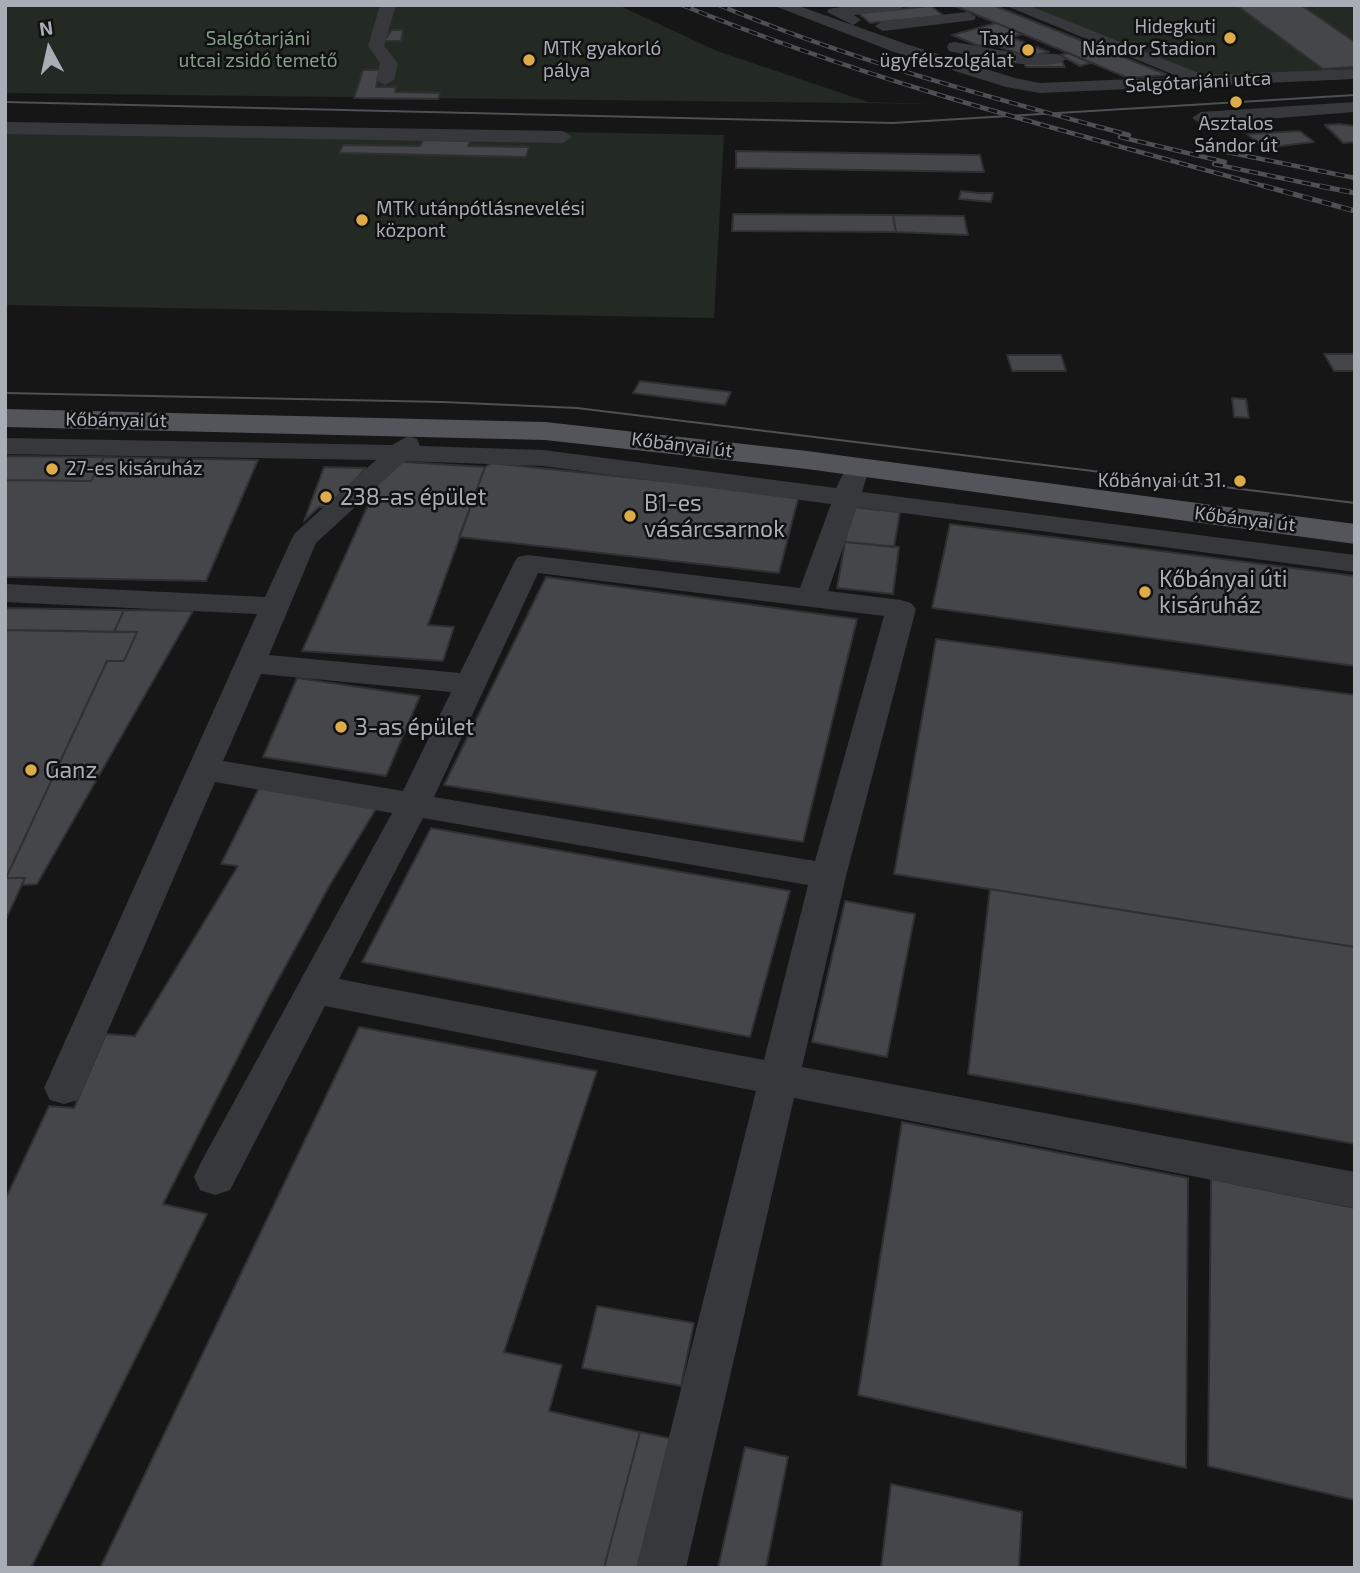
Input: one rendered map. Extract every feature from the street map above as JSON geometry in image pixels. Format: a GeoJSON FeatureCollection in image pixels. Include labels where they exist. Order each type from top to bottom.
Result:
{"type":"FeatureCollection","features":[{"type":"Feature","properties":{"kind":"main road","name":"Kőbányai út"},"geometry":{"type":"LineString","coordinates":[[5,418],[369,426],[410,439],[597,435],[852,481],[1355,534]]}},
{"type":"Feature","properties":{"kind":"street"},"geometry":{"type":"LineString","coordinates":[[385,80],[389,62],[376,46],[388,5]]}},
{"type":"Feature","properties":{"kind":"street","name":"Salgótarjáni utca"},"geometry":{"type":"LineString","coordinates":[[780,5],[900,48],[1012,83],[1040,88],[1355,74]]}},
{"type":"Feature","properties":{"kind":"street"},"geometry":{"type":"LineString","coordinates":[[898,5],[835,12],[866,25],[883,26],[968,17]]}},
{"type":"Feature","properties":{"kind":"street"},"geometry":{"type":"LineString","coordinates":[[1012,5],[1189,69],[1208,82]]}},
{"type":"Feature","properties":{"kind":"street"},"geometry":{"type":"LineString","coordinates":[[883,26],[948,47],[1016,58],[1057,59]]}},
{"type":"Feature","properties":{"kind":"street","name":"Salgótarjáni utca"},"geometry":{"type":"LineString","coordinates":[[1201,118],[1355,107]]}},
{"type":"Feature","properties":{"kind":"street"},"geometry":{"type":"LineString","coordinates":[[5,128],[563,138]]}},
{"type":"Feature","properties":{"kind":"street"},"geometry":{"type":"LineString","coordinates":[[5,446],[410,439]]}},
{"type":"Feature","properties":{"kind":"street"},"geometry":{"type":"LineString","coordinates":[[64,1088],[304,540],[410,439]]}},
{"type":"Feature","properties":{"kind":"street"},"geometry":{"type":"LineString","coordinates":[[811,597],[852,481],[1355,564]]}},
{"type":"Feature","properties":{"kind":"street"},"geometry":{"type":"LineString","coordinates":[[215,1177],[413,805],[528,563],[901,608],[828,876],[661,1568]]}},
{"type":"Feature","properties":{"kind":"street"},"geometry":{"type":"LineString","coordinates":[[5,593],[274,606]]}},
{"type":"Feature","properties":{"kind":"street"},"geometry":{"type":"LineString","coordinates":[[250,663],[471,684]]}},
{"type":"Feature","properties":{"kind":"street"},"geometry":{"type":"LineString","coordinates":[[204,769],[828,876]]}},
{"type":"Feature","properties":{"kind":"street"},"geometry":{"type":"LineString","coordinates":[[314,989],[1355,1190]]}},
{"type":"Feature","properties":{"kind":"green space","name":"Salgótarjáni utcai zsidó temető"},"geometry":{"type":"Polygon","coordinates":[[[5,5],[618,5],[717,51],[868,102],[934,104],[5,93],[5,5]]]}},
{"type":"Feature","properties":{"kind":"green space","name":"Hidegkuti Nándor Stadion"},"geometry":{"type":"Polygon","coordinates":[[[1022,5],[1355,5],[1355,71],[1208,79],[1022,5]]]}},
{"type":"Feature","properties":{"kind":"green space","name":"MTK utánpótlásnevelési központ"},"geometry":{"type":"Polygon","coordinates":[[[5,122],[724,135],[714,318],[5,305],[5,122]]]}},
{"type":"Feature","properties":{"kind":"building"},"geometry":{"type":"Polygon","coordinates":[[[953,5],[993,5],[1168,75],[1128,78],[953,5]]]}},
{"type":"Feature","properties":{"kind":"building"},"geometry":{"type":"Polygon","coordinates":[[[1236,5],[1301,5],[1355,42],[1355,67],[1323,69],[1236,5]]]}},
{"type":"Feature","properties":{"kind":"building"},"geometry":{"type":"Polygon","coordinates":[[[931,6],[944,16],[870,23],[858,13],[931,6]]]}},
{"type":"Feature","properties":{"kind":"building"},"geometry":{"type":"Polygon","coordinates":[[[996,23],[1023,34],[979,46],[952,35],[996,23]]]}},
{"type":"Feature","properties":{"kind":"building"},"geometry":{"type":"Polygon","coordinates":[[[392,30],[403,30],[401,41],[384,41],[392,30]]]}},
{"type":"Feature","properties":{"kind":"building"},"geometry":{"type":"Polygon","coordinates":[[[1016,39],[1049,52],[1030,57],[993,45],[1016,39]]]}},
{"type":"Feature","properties":{"kind":"building"},"geometry":{"type":"Polygon","coordinates":[[[979,51],[1010,60],[992,68],[960,59],[979,51]]]}},
{"type":"Feature","properties":{"kind":"building"},"geometry":{"type":"Polygon","coordinates":[[[1068,53],[1091,63],[1080,66],[1060,55],[1068,53]]]}},
{"type":"Feature","properties":{"kind":"building"},"geometry":{"type":"Polygon","coordinates":[[[1023,61],[1062,61],[1065,67],[1026,67],[1023,61]]]}},
{"type":"Feature","properties":{"kind":"building"},"geometry":{"type":"Polygon","coordinates":[[[363,70],[380,70],[376,87],[396,87],[395,92],[440,93],[438,99],[354,98],[363,70]]]}},
{"type":"Feature","properties":{"kind":"building"},"geometry":{"type":"Polygon","coordinates":[[[1325,125],[1355,126],[1355,142],[1343,143],[1325,125]]]}},
{"type":"Feature","properties":{"kind":"building"},"geometry":{"type":"Polygon","coordinates":[[[1300,131],[1314,142],[1264,148],[1247,134],[1300,131]]]}},
{"type":"Feature","properties":{"kind":"building"},"geometry":{"type":"Polygon","coordinates":[[[423,140],[470,141],[468,146],[529,147],[526,157],[339,153],[343,145],[420,146],[423,140]]]}},
{"type":"Feature","properties":{"kind":"building"},"geometry":{"type":"Polygon","coordinates":[[[736,151],[980,155],[984,172],[736,168],[736,151]]]}},
{"type":"Feature","properties":{"kind":"building"},"geometry":{"type":"Polygon","coordinates":[[[961,191],[993,193],[991,202],[959,199],[961,191]]]}},
{"type":"Feature","properties":{"kind":"building"},"geometry":{"type":"Polygon","coordinates":[[[733,214],[893,215],[896,232],[732,231],[733,214]]]}},
{"type":"Feature","properties":{"kind":"building"},"geometry":{"type":"Polygon","coordinates":[[[893,215],[964,216],[968,235],[896,232],[893,215]]]}},
{"type":"Feature","properties":{"kind":"building"},"geometry":{"type":"Polygon","coordinates":[[[1324,354],[1355,354],[1355,371],[1334,371],[1324,354]]]}},
{"type":"Feature","properties":{"kind":"building"},"geometry":{"type":"Polygon","coordinates":[[[1007,355],[1061,355],[1066,371],[1012,371],[1007,355]]]}},
{"type":"Feature","properties":{"kind":"building"},"geometry":{"type":"Polygon","coordinates":[[[640,381],[731,392],[725,405],[633,393],[640,381]]]}},
{"type":"Feature","properties":{"kind":"building"},"geometry":{"type":"Polygon","coordinates":[[[1232,398],[1246,399],[1249,418],[1234,417],[1232,398]]]}},
{"type":"Feature","properties":{"kind":"building","name":"27-es kisáruház"},"geometry":{"type":"Polygon","coordinates":[[[5,456],[104,457],[91,481],[5,480],[5,456]]]}},
{"type":"Feature","properties":{"kind":"building"},"geometry":{"type":"Polygon","coordinates":[[[104,457],[258,460],[206,581],[5,577],[5,480],[91,481],[104,457]]]}},
{"type":"Feature","properties":{"kind":"building"},"geometry":{"type":"Polygon","coordinates":[[[388,461],[485,467],[428,625],[454,627],[443,661],[302,651],[388,461]]]}},
{"type":"Feature","properties":{"kind":"building","name":"B1-es vásárcsarnok"},"geometry":{"type":"Polygon","coordinates":[[[491,463],[799,495],[779,573],[459,537],[485,467],[491,463]]]}},
{"type":"Feature","properties":{"kind":"building","name":"238-as épület"},"geometry":{"type":"Polygon","coordinates":[[[324,467],[366,468],[331,507],[319,507],[304,521],[324,467]]]}},
{"type":"Feature","properties":{"kind":"building"},"geometry":{"type":"Polygon","coordinates":[[[852,507],[900,512],[894,547],[845,542],[852,507]]]}},
{"type":"Feature","properties":{"kind":"building","name":"Kőbányai úti kisáruház"},"geometry":{"type":"Polygon","coordinates":[[[950,524],[1355,576],[1355,666],[932,608],[950,524]]]}},
{"type":"Feature","properties":{"kind":"building"},"geometry":{"type":"Polygon","coordinates":[[[845,542],[899,547],[893,594],[837,588],[845,542]]]}},
{"type":"Feature","properties":{"kind":"building"},"geometry":{"type":"Polygon","coordinates":[[[546,577],[857,619],[803,842],[444,785],[546,577]]]}},
{"type":"Feature","properties":{"kind":"building"},"geometry":{"type":"Polygon","coordinates":[[[5,608],[124,610],[114,632],[5,630],[5,608]]]}},
{"type":"Feature","properties":{"kind":"building"},"geometry":{"type":"Polygon","coordinates":[[[124,610],[193,611],[37,884],[22,885],[25,878],[6,878],[107,661],[124,661],[137,632],[114,632],[124,610]]]}},
{"type":"Feature","properties":{"kind":"building","name":"Ganz"},"geometry":{"type":"Polygon","coordinates":[[[5,630],[137,632],[124,661],[107,661],[6,878],[25,878],[5,921],[5,630]]]}},
{"type":"Feature","properties":{"kind":"building"},"geometry":{"type":"Polygon","coordinates":[[[936,639],[1355,695],[1355,947],[894,874],[936,639]]]}},
{"type":"Feature","properties":{"kind":"building","name":"3-as épület"},"geometry":{"type":"Polygon","coordinates":[[[297,678],[420,696],[386,776],[263,757],[297,678]]]}},
{"type":"Feature","properties":{"kind":"building"},"geometry":{"type":"Polygon","coordinates":[[[261,784],[379,804],[331,883],[267,1000],[163,1204],[207,1214],[31,1568],[5,1568],[5,1200],[49,1106],[74,1108],[106,1034],[135,1036],[238,866],[221,864],[261,784]]]}},
{"type":"Feature","properties":{"kind":"building"},"geometry":{"type":"Polygon","coordinates":[[[431,828],[790,891],[750,1037],[362,962],[431,828]]]}},
{"type":"Feature","properties":{"kind":"building"},"geometry":{"type":"Polygon","coordinates":[[[990,889],[1355,947],[1355,1144],[968,1074],[990,889]]]}},
{"type":"Feature","properties":{"kind":"building"},"geometry":{"type":"Polygon","coordinates":[[[845,901],[915,914],[887,1057],[812,1042],[845,901]]]}},
{"type":"Feature","properties":{"kind":"building"},"geometry":{"type":"Polygon","coordinates":[[[359,1027],[597,1071],[504,1352],[562,1365],[549,1411],[640,1432],[604,1568],[100,1568],[359,1027]]]}},
{"type":"Feature","properties":{"kind":"building"},"geometry":{"type":"Polygon","coordinates":[[[902,1122],[1188,1178],[1186,1468],[858,1395],[902,1122]]]}},
{"type":"Feature","properties":{"kind":"building"},"geometry":{"type":"Polygon","coordinates":[[[1211,1179],[1355,1208],[1355,1500],[1208,1466],[1211,1179]]]}},
{"type":"Feature","properties":{"kind":"building"},"geometry":{"type":"Polygon","coordinates":[[[597,1306],[694,1323],[681,1386],[582,1368],[597,1306]]]}},
{"type":"Feature","properties":{"kind":"building"},"geometry":{"type":"Polygon","coordinates":[[[640,1432],[687,1442],[658,1568],[604,1568],[640,1432]]]}},
{"type":"Feature","properties":{"kind":"building"},"geometry":{"type":"Polygon","coordinates":[[[745,1447],[788,1457],[766,1568],[718,1568],[745,1447]]]}},
{"type":"Feature","properties":{"kind":"building"},"geometry":{"type":"Polygon","coordinates":[[[891,1484],[1022,1512],[1019,1568],[881,1568],[891,1484]]]}},
{"type":"Feature","properties":{"kind":"tram line"},"geometry":{"type":"LineString","coordinates":[[5,102],[893,123],[1355,95]]}},
{"type":"Feature","properties":{"kind":"tram line"},"geometry":{"type":"LineString","coordinates":[[5,393],[443,402],[577,408],[1355,503]]}},
{"type":"Feature","properties":{"kind":"railway"},"geometry":{"type":"LineString","coordinates":[[682,5],[754,33],[900,83],[1271,188]]}},
{"type":"Feature","properties":{"kind":"railway"},"geometry":{"type":"LineString","coordinates":[[719,5],[871,61],[1129,135]]}},
{"type":"Feature","properties":{"kind":"railway"},"geometry":{"type":"LineString","coordinates":[[1120,137],[1225,162]]}},
{"type":"Feature","properties":{"kind":"railway"},"geometry":{"type":"LineString","coordinates":[[1212,149],[1355,178]]}},
{"type":"Feature","properties":{"kind":"railway"},"geometry":{"type":"LineString","coordinates":[[1214,164],[1329,188]]}},
{"type":"Feature","properties":{"kind":"railway"},"geometry":{"type":"LineString","coordinates":[[1264,186],[1355,211]]}},
{"type":"Feature","properties":{"kind":"railway"},"geometry":{"type":"LineString","coordinates":[[1320,186],[1355,193]]}},
{"type":"Feature","properties":{"kind":"place","name":"Hidegkuti Nándor Stadion"},"geometry":{"type":"Point","coordinates":[1230,38]}},
{"type":"Feature","properties":{"kind":"place","name":"Taxi ügyfélszolgálat"},"geometry":{"type":"Point","coordinates":[1028,50]}},
{"type":"Feature","properties":{"kind":"place","name":"MTK gyakorló pálya"},"geometry":{"type":"Point","coordinates":[529,60]}},
{"type":"Feature","properties":{"kind":"place","name":"Asztalos Sándor út"},"geometry":{"type":"Point","coordinates":[1236,102]}},
{"type":"Feature","properties":{"kind":"place","name":"MTK utánpótlásnevelési központ"},"geometry":{"type":"Point","coordinates":[362,220]}},
{"type":"Feature","properties":{"kind":"place","name":"27-es kisáruház"},"geometry":{"type":"Point","coordinates":[52,469]}},
{"type":"Feature","properties":{"kind":"place","name":"Kőbányai út 31."},"geometry":{"type":"Point","coordinates":[1240,481]}},
{"type":"Feature","properties":{"kind":"place","name":"238-as épület"},"geometry":{"type":"Point","coordinates":[326,497]}},
{"type":"Feature","properties":{"kind":"place","name":"B1-es vásárcsarnok"},"geometry":{"type":"Point","coordinates":[630,516]}},
{"type":"Feature","properties":{"kind":"place","name":"Kőbányai úti kisáruház"},"geometry":{"type":"Point","coordinates":[1145,592]}},
{"type":"Feature","properties":{"kind":"place","name":"3-as épület"},"geometry":{"type":"Point","coordinates":[341,727]}},
{"type":"Feature","properties":{"kind":"place","name":"Ganz"},"geometry":{"type":"Point","coordinates":[31,770]}}]}
